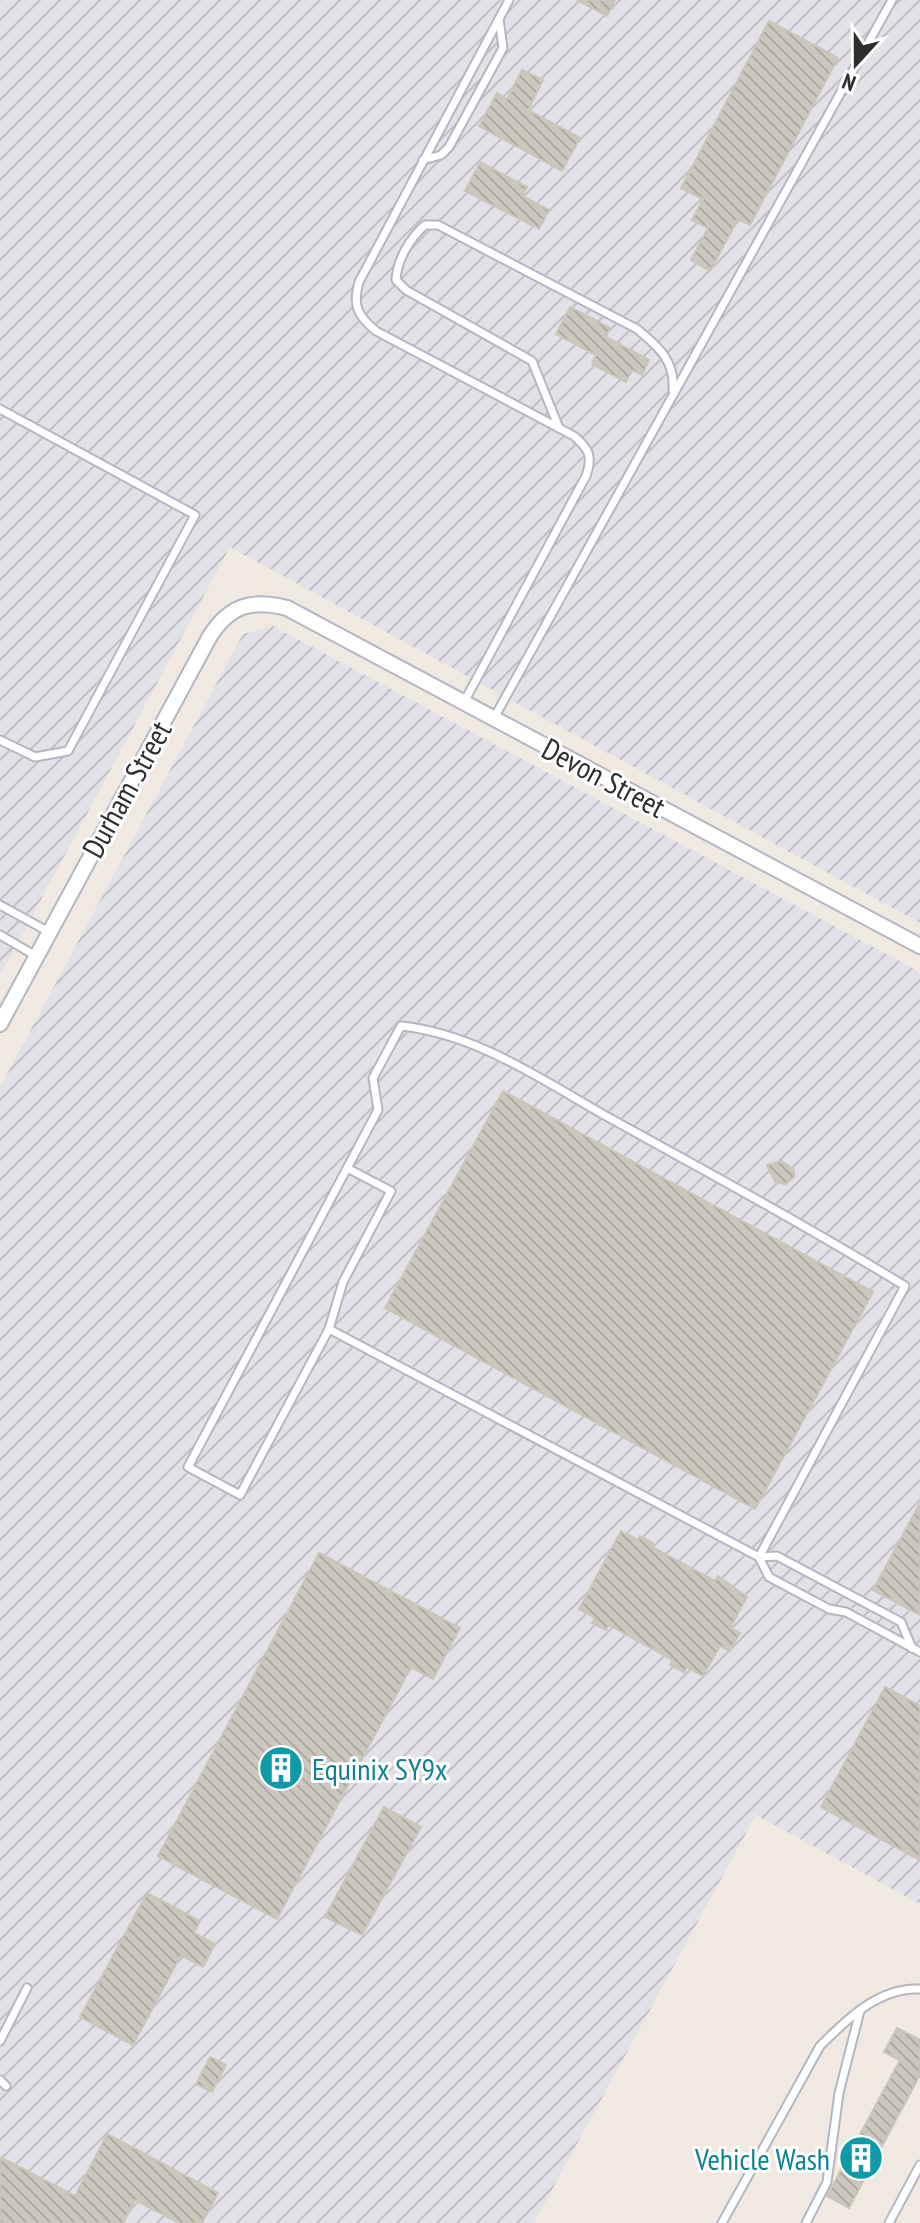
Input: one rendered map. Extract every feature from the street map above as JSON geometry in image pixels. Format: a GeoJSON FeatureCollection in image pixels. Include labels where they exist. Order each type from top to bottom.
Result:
{"type":"FeatureCollection","features":[{"type":"Feature","properties":{"kind":"street","name":"Durham Street"},"geometry":{"type":"LineString","coordinates":[[0,1024],[222,617],[241,605],[265,602],[287,608]]}},
{"type":"Feature","properties":{"kind":"street","name":"Devon Street"},"geometry":{"type":"LineString","coordinates":[[287,608],[920,946]]}},
{"type":"Feature","properties":{"kind":"lane"},"geometry":{"type":"LineString","coordinates":[[464,702],[586,476],[591,462],[588,448],[559,428],[376,331],[356,310],[354,297],[359,282],[509,0]]}},
{"type":"Feature","properties":{"kind":"lane"},"geometry":{"type":"LineString","coordinates":[[494,718],[892,0]]}},
{"type":"Feature","properties":{"kind":"lane"},"geometry":{"type":"LineString","coordinates":[[423,160],[441,155],[449,147],[503,48],[499,19]]}},
{"type":"Feature","properties":{"kind":"lane"},"geometry":{"type":"LineString","coordinates":[[559,428],[532,361],[406,290],[396,280],[396,268],[414,234],[425,225],[438,225],[637,329],[659,347],[671,364],[673,395]]}},
{"type":"Feature","properties":{"kind":"lane"},"geometry":{"type":"LineString","coordinates":[[0,409],[195,515],[68,751],[35,757],[0,740]]}},
{"type":"Feature","properties":{"kind":"lane"},"geometry":{"type":"LineString","coordinates":[[0,905],[49,932]]}},
{"type":"Feature","properties":{"kind":"lane"},"geometry":{"type":"LineString","coordinates":[[0,935],[36,956]]}},
{"type":"Feature","properties":{"kind":"lane"},"geometry":{"type":"LineString","coordinates":[[347,1168],[391,1191],[343,1282],[329,1329],[240,1495],[188,1467],[347,1168],[378,1110],[373,1078],[401,1026],[430,1029],[505,1060],[816,1232],[905,1286],[759,1557]]}},
{"type":"Feature","properties":{"kind":"lane"},"geometry":{"type":"LineString","coordinates":[[329,1329],[759,1557],[777,1556],[901,1622],[916,1650]]}},
{"type":"Feature","properties":{"kind":"lane"},"geometry":{"type":"LineString","coordinates":[[759,1557],[769,1577],[829,1609],[846,1612],[916,1650]]}},
{"type":"Feature","properties":{"kind":"lane"},"geometry":{"type":"LineString","coordinates":[[0,2041],[27,1988]]}},
{"type":"Feature","properties":{"kind":"lane"},"geometry":{"type":"LineString","coordinates":[[722,2223],[805,2068],[820,2046],[882,1996],[920,1989]]}},
{"type":"Feature","properties":{"kind":"lane"},"geometry":{"type":"LineString","coordinates":[[806,2223],[827,2182],[839,2093],[860,2011]]}},
{"type":"Feature","properties":{"kind":"lane"},"geometry":{"type":"LineString","coordinates":[[889,2223],[920,2165]]}},
{"type":"Feature","properties":{"kind":"shaded area"},"geometry":{"type":"Polygon","coordinates":[[[0,0],[920,0],[920,923],[230,547],[0,976],[0,0]]]}},
{"type":"Feature","properties":{"kind":"shaded area"},"geometry":{"type":"Polygon","coordinates":[[[273,626],[920,972],[920,1904],[756,1815],[534,2223],[0,2223],[0,1087],[243,634],[273,626]]]}},
{"type":"Feature","properties":{"kind":"building"},"geometry":{"type":"Polygon","coordinates":[[[577,0],[615,0],[607,16],[577,0]]]}},
{"type":"Feature","properties":{"kind":"building"},"geometry":{"type":"Polygon","coordinates":[[[769,21],[838,58],[750,225],[738,219],[710,271],[691,260],[708,228],[692,220],[703,199],[681,188],[769,21]]]}},
{"type":"Feature","properties":{"kind":"building"},"geometry":{"type":"Polygon","coordinates":[[[522,70],[543,80],[528,110],[580,138],[562,171],[479,126],[497,93],[507,99],[522,70]]]}},
{"type":"Feature","properties":{"kind":"building"},"geometry":{"type":"Polygon","coordinates":[[[480,162],[527,187],[522,196],[549,210],[539,229],[465,191],[480,162]]]}},
{"type":"Feature","properties":{"kind":"building"},"geometry":{"type":"Polygon","coordinates":[[[570,307],[610,328],[606,337],[649,360],[642,375],[632,370],[626,382],[592,364],[596,355],[556,334],[570,307]]]}},
{"type":"Feature","properties":{"kind":"building"},"geometry":{"type":"Polygon","coordinates":[[[503,1091],[873,1292],[755,1509],[385,1308],[503,1091]]]}},
{"type":"Feature","properties":{"kind":"building"},"geometry":{"type":"Polygon","coordinates":[[[782,1161],[794,1170],[794,1177],[786,1184],[775,1182],[767,1165],[782,1161]]]}},
{"type":"Feature","properties":{"kind":"building"},"geometry":{"type":"Polygon","coordinates":[[[920,1503],[920,1615],[873,1590],[920,1503]]]}},
{"type":"Feature","properties":{"kind":"building"},"geometry":{"type":"Polygon","coordinates":[[[621,1531],[638,1540],[640,1536],[653,1543],[652,1547],[715,1581],[718,1576],[747,1597],[730,1628],[740,1633],[730,1651],[720,1646],[703,1676],[687,1667],[684,1672],[670,1665],[673,1660],[609,1625],[606,1630],[592,1623],[595,1618],[579,1609],[621,1531]]]}},
{"type":"Feature","properties":{"kind":"building","name":"Equinix SY9x"},"geometry":{"type":"Polygon","coordinates":[[[319,1553],[460,1628],[433,1679],[411,1667],[277,1919],[158,1856],[319,1553]]]}},
{"type":"Feature","properties":{"kind":"building"},"geometry":{"type":"Polygon","coordinates":[[[885,1687],[920,1706],[920,1860],[821,1807],[885,1687]]]}},
{"type":"Feature","properties":{"kind":"building"},"geometry":{"type":"Polygon","coordinates":[[[384,1807],[421,1827],[362,1935],[325,1917],[384,1807]]]}},
{"type":"Feature","properties":{"kind":"building"},"geometry":{"type":"Polygon","coordinates":[[[147,1893],[200,1921],[194,1933],[215,1944],[203,1967],[181,1955],[133,2045],[80,2017],[147,1893]]]}},
{"type":"Feature","properties":{"kind":"building"},"geometry":{"type":"Polygon","coordinates":[[[897,2028],[920,2040],[920,2075],[849,2208],[827,2196],[900,2060],[884,2052],[897,2028]]]}},
{"type":"Feature","properties":{"kind":"building"},"geometry":{"type":"Polygon","coordinates":[[[210,2057],[226,2065],[212,2092],[196,2084],[210,2057]]]}},
{"type":"Feature","properties":{"kind":"building"},"geometry":{"type":"Polygon","coordinates":[[[107,2134],[218,2193],[202,2223],[179,2223],[135,2200],[123,2223],[0,2223],[0,2157],[75,2196],[107,2134]]]}},
{"type":"Feature","properties":{"kind":"place","name":"Equinix SY9x"},"geometry":{"type":"Point","coordinates":[281,1768]}},
{"type":"Feature","properties":{"kind":"place","name":"Vehicle Wash"},"geometry":{"type":"Point","coordinates":[861,2158]}}]}
